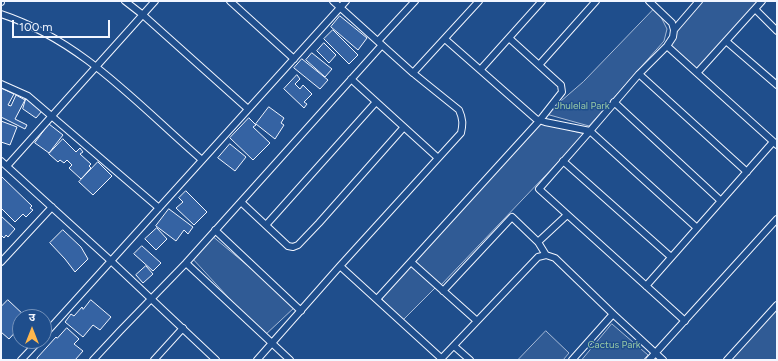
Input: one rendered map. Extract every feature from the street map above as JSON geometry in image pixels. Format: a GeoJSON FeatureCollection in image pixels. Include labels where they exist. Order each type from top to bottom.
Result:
{"type":"FeatureCollection","features":[{"type":"Feature","properties":{"kind":"street"},"geometry":{"type":"LineString","coordinates":[[124,1],[143,15],[248,109]]}},
{"type":"Feature","properties":{"kind":"street"},"geometry":{"type":"LineString","coordinates":[[7,166],[155,1]]}},
{"type":"Feature","properties":{"kind":"street"},"geometry":{"type":"LineString","coordinates":[[230,1],[294,58]]}},
{"type":"Feature","properties":{"kind":"street"},"geometry":{"type":"LineString","coordinates":[[257,360],[461,133],[463,125],[463,117],[459,110],[413,73],[333,1]]}},
{"type":"Feature","properties":{"kind":"street"},"geometry":{"type":"LineString","coordinates":[[52,326],[346,1]]}},
{"type":"Feature","properties":{"kind":"street"},"geometry":{"type":"LineString","coordinates":[[93,360],[186,263],[351,79],[415,1]]}},
{"type":"Feature","properties":{"kind":"street"},"geometry":{"type":"LineString","coordinates":[[413,73],[480,1]]}},
{"type":"Feature","properties":{"kind":"street"},"geometry":{"type":"LineString","coordinates":[[481,69],[542,1]]}},
{"type":"Feature","properties":{"kind":"street"},"geometry":{"type":"LineString","coordinates":[[539,65],[596,1]]}},
{"type":"Feature","properties":{"kind":"street"},"geometry":{"type":"LineString","coordinates":[[649,1],[667,16],[672,23],[674,30]]}},
{"type":"Feature","properties":{"kind":"street"},"geometry":{"type":"LineString","coordinates":[[685,321],[539,188],[639,74],[667,46],[674,30],[699,1]]}},
{"type":"Feature","properties":{"kind":"street"},"geometry":{"type":"LineString","coordinates":[[697,73],[762,1]]}},
{"type":"Feature","properties":{"kind":"street"},"geometry":{"type":"LineString","coordinates":[[755,9],[777,31]]}},
{"type":"Feature","properties":{"kind":"street"},"geometry":{"type":"LineString","coordinates":[[1,14],[23,21],[41,30],[73,49],[97,66],[202,160]]}},
{"type":"Feature","properties":{"kind":"street"},"geometry":{"type":"LineString","coordinates":[[377,300],[540,120],[562,92],[561,85],[508,38]]}},
{"type":"Feature","properties":{"kind":"street"},"geometry":{"type":"LineString","coordinates":[[444,39],[481,69],[536,119],[590,131],[697,228]]}},
{"type":"Feature","properties":{"kind":"street"},"geometry":{"type":"LineString","coordinates":[[726,41],[777,85]]}},
{"type":"Feature","properties":{"kind":"street"},"geometry":{"type":"LineString","coordinates":[[646,286],[747,172],[775,143],[667,46]]}},
{"type":"Feature","properties":{"kind":"street"},"geometry":{"type":"LineString","coordinates":[[639,74],[747,172]]}},
{"type":"Feature","properties":{"kind":"street"},"geometry":{"type":"LineString","coordinates":[[351,79],[438,158]]}},
{"type":"Feature","properties":{"kind":"street"},"geometry":{"type":"LineString","coordinates":[[1,84],[28,96],[159,208]]}},
{"type":"Feature","properties":{"kind":"street"},"geometry":{"type":"LineString","coordinates":[[266,225],[376,102]]}},
{"type":"Feature","properties":{"kind":"street"},"geometry":{"type":"LineString","coordinates":[[614,102],[721,201]]}},
{"type":"Feature","properties":{"kind":"street"},"geometry":{"type":"LineString","coordinates":[[240,202],[288,246],[293,247],[298,245],[404,127]]}},
{"type":"Feature","properties":{"kind":"street"},"geometry":{"type":"LineString","coordinates":[[1,161],[52,206],[216,360]]}},
{"type":"Feature","properties":{"kind":"street"},"geometry":{"type":"LineString","coordinates":[[563,161],[671,257]]}},
{"type":"Feature","properties":{"kind":"street"},"geometry":{"type":"LineString","coordinates":[[1,262],[52,206]]}},
{"type":"Feature","properties":{"kind":"street"},"geometry":{"type":"LineString","coordinates":[[538,242],[567,214]]}},
{"type":"Feature","properties":{"kind":"street"},"geometry":{"type":"LineString","coordinates":[[443,291],[512,217],[538,242],[546,255]]}},
{"type":"Feature","properties":{"kind":"street"},"geometry":{"type":"LineString","coordinates":[[649,360],[777,219]]}},
{"type":"Feature","properties":{"kind":"street"},"geometry":{"type":"LineString","coordinates":[[215,230],[301,311]]}},
{"type":"Feature","properties":{"kind":"street"},"geometry":{"type":"LineString","coordinates":[[340,266],[441,359],[538,257],[546,255],[555,258],[663,360]]}},
{"type":"Feature","properties":{"kind":"street"},"geometry":{"type":"LineString","coordinates":[[411,262],[477,321]]}},
{"type":"Feature","properties":{"kind":"street"},"geometry":{"type":"LineString","coordinates":[[186,263],[290,360]]}},
{"type":"Feature","properties":{"kind":"street"},"geometry":{"type":"LineString","coordinates":[[727,360],[777,305]]}},
{"type":"Feature","properties":{"kind":"street"},"geometry":{"type":"LineString","coordinates":[[572,360],[613,314]]}},
{"type":"Feature","properties":{"kind":"street"},"geometry":{"type":"LineString","coordinates":[[154,360],[183,328]]}},
{"type":"Feature","properties":{"kind":"street"},"geometry":{"type":"LineString","coordinates":[[454,346],[470,360]]}},
{"type":"Feature","properties":{"kind":"street"},"geometry":{"type":"LineString","coordinates":[[22,360],[32,349]]}},
{"type":"Feature","properties":{"kind":"shaded area"},"geometry":{"type":"Polygon","coordinates":[[[702,1],[759,1],[697,70],[671,45],[676,31],[702,1]]]}},
{"type":"Feature","properties":{"kind":"shaded area","name":"Jhulelal Park"},"geometry":{"type":"Polygon","coordinates":[[[656,7],[667,29],[664,41],[589,126],[546,114],[583,82],[656,7]]]}},
{"type":"Feature","properties":{"kind":"shaded area"},"geometry":{"type":"Polygon","coordinates":[[[541,123],[585,134],[440,286],[436,287],[403,320],[382,299],[541,123]]]}},
{"type":"Feature","properties":{"kind":"shaded area"},"geometry":{"type":"Polygon","coordinates":[[[211,235],[296,306],[264,336],[191,257],[211,235]]]}},
{"type":"Feature","properties":{"kind":"shaded area"},"geometry":{"type":"Polygon","coordinates":[[[777,309],[777,360],[731,360],[777,309]]]}},
{"type":"Feature","properties":{"kind":"shaded area","name":"Cactus Park"},"geometry":{"type":"Polygon","coordinates":[[[612,324],[648,355],[643,360],[582,360],[612,324]]]}},
{"type":"Feature","properties":{"kind":"shaded area"},"geometry":{"type":"Polygon","coordinates":[[[546,331],[569,353],[563,360],[518,360],[546,331]]]}},
{"type":"Feature","properties":{"kind":"building"},"geometry":{"type":"Polygon","coordinates":[[[340,16],[367,38],[358,50],[331,27],[340,16]]]}},
{"type":"Feature","properties":{"kind":"building"},"geometry":{"type":"Polygon","coordinates":[[[333,30],[358,55],[349,64],[324,39],[333,30]]]}},
{"type":"Feature","properties":{"kind":"building"},"geometry":{"type":"Polygon","coordinates":[[[324,43],[336,55],[329,63],[317,51],[324,43]]]}},
{"type":"Feature","properties":{"kind":"building"},"geometry":{"type":"Polygon","coordinates":[[[312,53],[332,69],[325,77],[306,60],[312,53]]]}},
{"type":"Feature","properties":{"kind":"building"},"geometry":{"type":"Polygon","coordinates":[[[302,59],[328,80],[320,89],[294,68],[302,59]]]}},
{"type":"Feature","properties":{"kind":"building"},"geometry":{"type":"Polygon","coordinates":[[[297,75],[300,79],[295,84],[300,89],[303,85],[312,94],[304,102],[307,104],[304,108],[284,89],[297,75]]]}},
{"type":"Feature","properties":{"kind":"building"},"geometry":{"type":"Polygon","coordinates":[[[1,88],[14,94],[8,105],[11,106],[16,95],[25,100],[15,119],[27,125],[25,129],[1,117],[1,88]]]}},
{"type":"Feature","properties":{"kind":"building"},"geometry":{"type":"Polygon","coordinates":[[[26,99],[42,111],[36,118],[23,109],[26,99]]]}},
{"type":"Feature","properties":{"kind":"building"},"geometry":{"type":"Polygon","coordinates":[[[269,107],[284,118],[281,123],[284,125],[275,139],[256,124],[269,107]]]}},
{"type":"Feature","properties":{"kind":"building"},"geometry":{"type":"Polygon","coordinates":[[[249,118],[256,125],[253,127],[270,143],[253,160],[230,138],[249,118]]]}},
{"type":"Feature","properties":{"kind":"building"},"geometry":{"type":"Polygon","coordinates":[[[1,121],[17,127],[10,145],[1,142],[1,121]]]}},
{"type":"Feature","properties":{"kind":"building"},"geometry":{"type":"Polygon","coordinates":[[[49,124],[63,135],[49,153],[35,143],[49,124]]]}},
{"type":"Feature","properties":{"kind":"building"},"geometry":{"type":"Polygon","coordinates":[[[63,139],[76,152],[80,148],[83,152],[80,154],[91,164],[89,166],[91,168],[81,179],[69,168],[72,165],[67,160],[64,163],[60,160],[58,162],[49,154],[63,139]]]}},
{"type":"Feature","properties":{"kind":"building"},"geometry":{"type":"Polygon","coordinates":[[[230,144],[246,157],[235,171],[218,158],[230,144]]]}},
{"type":"Feature","properties":{"kind":"building"},"geometry":{"type":"Polygon","coordinates":[[[98,162],[112,176],[93,195],[79,182],[98,162]]]}},
{"type":"Feature","properties":{"kind":"building"},"geometry":{"type":"Polygon","coordinates":[[[1,176],[32,206],[30,208],[33,210],[26,217],[23,214],[15,222],[1,208],[1,176]]]}},
{"type":"Feature","properties":{"kind":"building"},"geometry":{"type":"Polygon","coordinates":[[[186,191],[207,212],[194,225],[176,208],[183,202],[179,198],[186,191]]]}},
{"type":"Feature","properties":{"kind":"building"},"geometry":{"type":"Polygon","coordinates":[[[169,209],[193,227],[188,234],[184,230],[176,241],[156,226],[169,209]]]}},
{"type":"Feature","properties":{"kind":"building"},"geometry":{"type":"Polygon","coordinates":[[[1,216],[15,229],[8,237],[6,235],[4,238],[1,235],[1,216]]]}},
{"type":"Feature","properties":{"kind":"building"},"geometry":{"type":"Polygon","coordinates":[[[157,228],[167,239],[156,250],[145,239],[157,228]]]}},
{"type":"Feature","properties":{"kind":"building"},"geometry":{"type":"Polygon","coordinates":[[[63,230],[81,247],[88,259],[75,272],[50,243],[63,230]]]}},
{"type":"Feature","properties":{"kind":"building"},"geometry":{"type":"Polygon","coordinates":[[[142,246],[161,263],[153,271],[134,254],[142,246]]]}},
{"type":"Feature","properties":{"kind":"building"},"geometry":{"type":"Polygon","coordinates":[[[146,266],[153,274],[143,283],[136,275],[146,266]]]}},
{"type":"Feature","properties":{"kind":"building"},"geometry":{"type":"Polygon","coordinates":[[[8,300],[18,309],[12,309],[12,336],[9,339],[1,332],[1,307],[8,300]]]}},
{"type":"Feature","properties":{"kind":"building"},"geometry":{"type":"Polygon","coordinates":[[[91,300],[111,317],[100,330],[93,325],[83,337],[65,322],[71,314],[74,316],[91,300]]]}},
{"type":"Feature","properties":{"kind":"building"},"geometry":{"type":"Polygon","coordinates":[[[67,328],[79,339],[74,344],[83,351],[75,360],[37,360],[45,349],[52,349],[52,341],[56,337],[57,338],[67,328]]]}}]}
